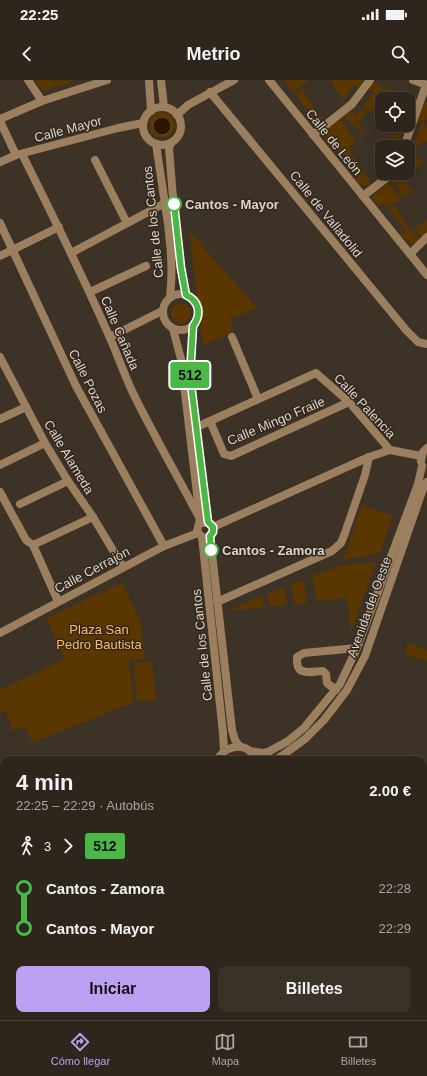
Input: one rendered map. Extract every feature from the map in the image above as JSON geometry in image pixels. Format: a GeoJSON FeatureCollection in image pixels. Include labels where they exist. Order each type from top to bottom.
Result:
{"type":"FeatureCollection","features":[{"type":"Feature","properties":{"kind":"street"},"geometry":{"type":"LineString","coordinates":[[28,80],[42,101]]}},
{"type":"Feature","properties":{"kind":"street"},"geometry":{"type":"LineString","coordinates":[[149,80],[150,111]]}},
{"type":"Feature","properties":{"kind":"street"},"geometry":{"type":"LineString","coordinates":[[160,80],[164,107]]}},
{"type":"Feature","properties":{"kind":"street"},"geometry":{"type":"LineString","coordinates":[[177,115],[188,104],[234,80]]}},
{"type":"Feature","properties":{"kind":"street","name":"Calle de León"},"geometry":{"type":"LineString","coordinates":[[269,80],[427,275]]}},
{"type":"Feature","properties":{"kind":"street"},"geometry":{"type":"LineString","coordinates":[[313,135],[352,104],[370,80]]}},
{"type":"Feature","properties":{"kind":"street"},"geometry":{"type":"LineString","coordinates":[[406,140],[426,85],[413,80]]}},
{"type":"Feature","properties":{"kind":"street"},"geometry":{"type":"LineString","coordinates":[[0,120],[42,101],[102,81]]}},
{"type":"Feature","properties":{"kind":"street","name":"Calle de Valladolid"},"geometry":{"type":"LineString","coordinates":[[210,92],[406,330],[418,342],[427,344]]}},
{"type":"Feature","properties":{"kind":"street"},"geometry":{"type":"LineString","coordinates":[[159,107],[164,107],[174,111],[181,126],[180,132],[171,143],[162,145],[156,144],[147,137],[144,133],[144,123],[145,118],[150,111],[159,107]]}},
{"type":"Feature","properties":{"kind":"street","name":"Calle Cañada"},"geometry":{"type":"LineString","coordinates":[[0,120],[59,227],[90,292],[133,392],[205,523]]}},
{"type":"Feature","properties":{"kind":"street","name":"Calle Mayor"},"geometry":{"type":"LineString","coordinates":[[0,162],[19,155],[118,128],[144,123]]}},
{"type":"Feature","properties":{"kind":"street","name":"Calle de los Cantos"},"geometry":{"type":"LineString","coordinates":[[171,143],[169,148],[173,198],[181,268],[186,295]]}},
{"type":"Feature","properties":{"kind":"street","name":"Calle de los Cantos"},"geometry":{"type":"LineString","coordinates":[[156,144],[171,255],[172,278],[170,297]]}},
{"type":"Feature","properties":{"kind":"street"},"geometry":{"type":"LineString","coordinates":[[95,160],[127,223]]}},
{"type":"Feature","properties":{"kind":"street"},"geometry":{"type":"LineString","coordinates":[[363,196],[384,180]]}},
{"type":"Feature","properties":{"kind":"street"},"geometry":{"type":"LineString","coordinates":[[71,253],[165,203]]}},
{"type":"Feature","properties":{"kind":"street","name":"Calle Pozas"},"geometry":{"type":"LineString","coordinates":[[0,223],[76,386],[164,546]]}},
{"type":"Feature","properties":{"kind":"street"},"geometry":{"type":"LineString","coordinates":[[0,256],[59,227]]}},
{"type":"Feature","properties":{"kind":"street"},"geometry":{"type":"LineString","coordinates":[[410,254],[427,237]]}},
{"type":"Feature","properties":{"kind":"street"},"geometry":{"type":"LineString","coordinates":[[90,292],[146,266]]}},
{"type":"Feature","properties":{"kind":"street"},"geometry":{"type":"LineString","coordinates":[[173,329],[184,330],[193,326],[197,321],[199,310],[194,300],[186,295],[181,294],[170,297],[162,311],[165,322],[173,329],[181,359],[205,523],[213,532],[203,536],[198,527],[205,523],[390,450]]}},
{"type":"Feature","properties":{"kind":"street"},"geometry":{"type":"LineString","coordinates":[[110,338],[162,311]]}},
{"type":"Feature","properties":{"kind":"street"},"geometry":{"type":"LineString","coordinates":[[193,326],[190,376],[197,427],[205,523]]}},
{"type":"Feature","properties":{"kind":"street"},"geometry":{"type":"LineString","coordinates":[[197,427],[258,399],[232,337]]}},
{"type":"Feature","properties":{"kind":"street","name":"Calle Alameda"},"geometry":{"type":"LineString","coordinates":[[1,362],[45,443],[68,481],[93,517],[123,567]]}},
{"type":"Feature","properties":{"kind":"street","name":"Calle Palencia"},"geometry":{"type":"LineString","coordinates":[[258,399],[316,373],[349,402],[390,450],[421,456]]}},
{"type":"Feature","properties":{"kind":"street","name":"Calle Mingo Fraile"},"geometry":{"type":"LineString","coordinates":[[210,421],[224,454],[231,456],[349,402]]}},
{"type":"Feature","properties":{"kind":"street"},"geometry":{"type":"LineString","coordinates":[[0,419],[26,407]]}},
{"type":"Feature","properties":{"kind":"street"},"geometry":{"type":"LineString","coordinates":[[0,465],[45,443]]}},
{"type":"Feature","properties":{"kind":"street"},"geometry":{"type":"LineString","coordinates":[[421,456],[427,448]]}},
{"type":"Feature","properties":{"kind":"street","name":"Avenida del Oeste"},"geometry":{"type":"LineString","coordinates":[[250,751],[262,753],[268,752],[288,742],[304,728],[340,684],[357,648],[425,468],[421,456]]}},
{"type":"Feature","properties":{"kind":"street"},"geometry":{"type":"LineString","coordinates":[[217,602],[332,551],[341,542],[345,533],[365,475],[369,457]]}},
{"type":"Feature","properties":{"kind":"street"},"geometry":{"type":"LineString","coordinates":[[20,504],[68,481]]}},
{"type":"Feature","properties":{"kind":"street","name":"Avenida del Oeste"},"geometry":{"type":"LineString","coordinates":[[282,756],[305,739],[324,720],[347,690],[362,662],[424,486],[427,482]]}},
{"type":"Feature","properties":{"kind":"street"},"geometry":{"type":"LineString","coordinates":[[0,492],[26,540],[33,545],[58,602]]}},
{"type":"Feature","properties":{"kind":"street"},"geometry":{"type":"LineString","coordinates":[[33,545],[93,517]]}},
{"type":"Feature","properties":{"kind":"street","name":"Calle de los Cantos"},"geometry":{"type":"LineString","coordinates":[[203,536],[217,602],[232,730],[235,740],[240,746]]}},
{"type":"Feature","properties":{"kind":"street","name":"Calle de los Cantos"},"geometry":{"type":"LineString","coordinates":[[203,536],[224,751]]}},
{"type":"Feature","properties":{"kind":"street","name":"Calle Cerrajón"},"geometry":{"type":"LineString","coordinates":[[0,633],[164,546],[203,536]]}},
{"type":"Feature","properties":{"kind":"street","name":"Avenida del Oeste"},"geometry":{"type":"LineString","coordinates":[[336,690],[326,683],[326,674],[323,671],[307,672],[301,670],[298,667],[297,657],[304,653],[357,648]]}},
{"type":"Feature","properties":{"kind":"street"},"geometry":{"type":"LineString","coordinates":[[220,756],[228,748],[240,746],[250,751],[254,756]]}},
{"type":"Feature","properties":{"kind":"green space"},"geometry":{"type":"Polygon","coordinates":[[[35,80],[77,80],[43,91],[35,80]]]}},
{"type":"Feature","properties":{"kind":"green space"},"geometry":{"type":"Polygon","coordinates":[[[284,80],[308,80],[308,81],[293,92],[284,80]]]}},
{"type":"Feature","properties":{"kind":"green space"},"geometry":{"type":"Polygon","coordinates":[[[330,80],[363,80],[360,88],[354,85],[343,100],[330,80]]]}},
{"type":"Feature","properties":{"kind":"green space"},"geometry":{"type":"Polygon","coordinates":[[[372,83],[383,86],[382,92],[375,92],[375,109],[369,113],[363,106],[374,92],[368,90],[372,83]]]}},
{"type":"Feature","properties":{"kind":"green space"},"geometry":{"type":"Polygon","coordinates":[[[385,87],[399,92],[384,92],[385,87]]]}},
{"type":"Feature","properties":{"kind":"green space"},"geometry":{"type":"Polygon","coordinates":[[[302,89],[324,122],[320,125],[313,124],[306,119],[312,115],[295,94],[302,89]]]}},
{"type":"Feature","properties":{"kind":"green space"},"geometry":{"type":"Polygon","coordinates":[[[415,98],[418,99],[415,107],[415,98]]]}},
{"type":"Feature","properties":{"kind":"green space"},"geometry":{"type":"Polygon","coordinates":[[[427,102],[427,119],[419,123],[416,122],[423,104],[427,102]]]}},
{"type":"Feature","properties":{"kind":"green space"},"geometry":{"type":"Polygon","coordinates":[[[361,109],[366,115],[358,121],[366,135],[343,116],[349,112],[357,114],[361,109]]]}},
{"type":"Feature","properties":{"kind":"green space"},"geometry":{"type":"Polygon","coordinates":[[[162,112],[171,116],[175,125],[171,134],[162,138],[153,134],[149,125],[153,116],[162,112]]]}},
{"type":"Feature","properties":{"kind":"green space"},"geometry":{"type":"Polygon","coordinates":[[[341,119],[356,142],[348,148],[372,185],[363,185],[355,180],[360,175],[333,142],[328,146],[324,140],[326,130],[341,119]]]}},
{"type":"Feature","properties":{"kind":"green space"},"geometry":{"type":"Polygon","coordinates":[[[423,122],[427,128],[427,140],[415,148],[415,142],[423,122]]]}},
{"type":"Feature","properties":{"kind":"green space"},"geometry":{"type":"Polygon","coordinates":[[[397,133],[399,134],[397,140],[386,140],[397,133]]]}},
{"type":"Feature","properties":{"kind":"green space"},"geometry":{"type":"Polygon","coordinates":[[[415,152],[423,164],[415,168],[415,152]]]}},
{"type":"Feature","properties":{"kind":"green space"},"geometry":{"type":"Polygon","coordinates":[[[393,180],[405,180],[412,192],[404,197],[393,180]]]}},
{"type":"Feature","properties":{"kind":"green space"},"geometry":{"type":"Polygon","coordinates":[[[389,182],[401,199],[387,208],[383,203],[378,207],[373,200],[373,195],[389,182]]]}},
{"type":"Feature","properties":{"kind":"green space"},"geometry":{"type":"Polygon","coordinates":[[[395,206],[410,231],[412,230],[420,240],[416,244],[409,243],[401,235],[406,231],[389,210],[395,206]]]}},
{"type":"Feature","properties":{"kind":"green space"},"geometry":{"type":"Polygon","coordinates":[[[427,220],[427,233],[422,238],[414,228],[427,220]]]}},
{"type":"Feature","properties":{"kind":"green space"},"geometry":{"type":"Polygon","coordinates":[[[189,231],[257,308],[230,319],[234,332],[203,345],[189,231]]]}},
{"type":"Feature","properties":{"kind":"green space"},"geometry":{"type":"Polygon","coordinates":[[[181,303],[188,306],[191,313],[188,320],[181,323],[174,320],[171,313],[174,306],[181,303]]]}},
{"type":"Feature","properties":{"kind":"green space"},"geometry":{"type":"Polygon","coordinates":[[[362,505],[393,516],[380,553],[343,560],[362,505]]]}},
{"type":"Feature","properties":{"kind":"green space"},"geometry":{"type":"Polygon","coordinates":[[[376,562],[351,632],[347,598],[317,601],[312,576],[341,566],[376,562]]]}},
{"type":"Feature","properties":{"kind":"green space"},"geometry":{"type":"Polygon","coordinates":[[[304,580],[307,603],[294,604],[291,585],[304,580]]]}},
{"type":"Feature","properties":{"kind":"green space","name":"Plaza San Pedro Bautista"},"geometry":{"type":"Polygon","coordinates":[[[122,582],[140,621],[145,659],[129,661],[134,702],[32,743],[25,727],[13,731],[5,710],[0,712],[0,690],[65,659],[46,619],[122,582]]]}},
{"type":"Feature","properties":{"kind":"green space"},"geometry":{"type":"Polygon","coordinates":[[[284,587],[287,605],[270,606],[267,594],[284,587]]]}},
{"type":"Feature","properties":{"kind":"green space"},"geometry":{"type":"Polygon","coordinates":[[[262,596],[264,607],[230,611],[230,610],[262,596]]]}},
{"type":"Feature","properties":{"kind":"green space"},"geometry":{"type":"Polygon","coordinates":[[[408,643],[427,650],[427,661],[404,654],[408,643]]]}},
{"type":"Feature","properties":{"kind":"green space"},"geometry":{"type":"Polygon","coordinates":[[[152,661],[156,700],[137,701],[134,663],[152,661]]]}},
{"type":"Feature","properties":{"kind":"shaded area"},"geometry":{"type":"Polygon","coordinates":[[[162,117],[168,120],[171,126],[168,132],[162,135],[156,132],[153,126],[156,120],[162,117]]]}},
{"type":"Feature","properties":{"kind":"bus line","name":"512"},"geometry":{"type":"LineString","coordinates":[[174,204],[181,268],[186,295],[194,300],[199,310],[197,321],[193,326],[190,376],[208,522],[213,527],[213,532],[210,536],[211,550]]}},
{"type":"Feature","properties":{"kind":"place","name":"Cantos - Mayor"},"geometry":{"type":"Point","coordinates":[174,204]}},
{"type":"Feature","properties":{"kind":"place","name":"Cantos - Zamora"},"geometry":{"type":"Point","coordinates":[211,550]}}]}
